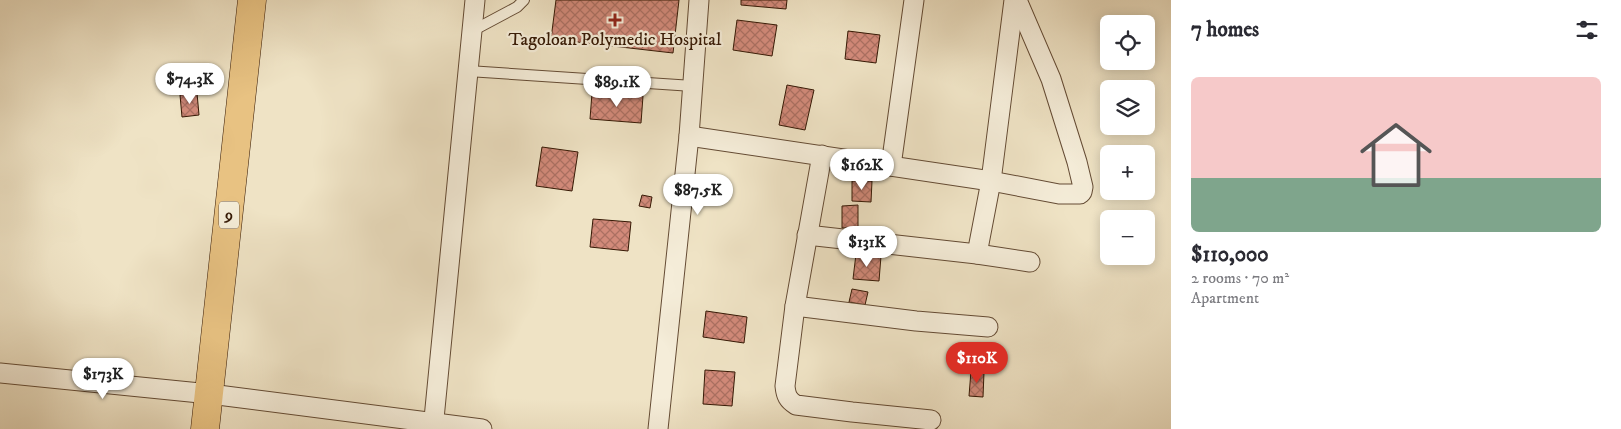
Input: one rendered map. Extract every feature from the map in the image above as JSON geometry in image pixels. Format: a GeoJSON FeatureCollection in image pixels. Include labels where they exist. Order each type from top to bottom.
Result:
{"type":"FeatureCollection","features":[{"type":"Feature","properties":{"kind":"highway","name":"9"},"geometry":{"type":"LineString","coordinates":[[205,429],[252,0]]}},
{"type":"Feature","properties":{"kind":"street"},"geometry":{"type":"LineString","coordinates":[[434,426],[476,0]]}},
{"type":"Feature","properties":{"kind":"street"},"geometry":{"type":"LineString","coordinates":[[658,429],[689,136],[699,0]]}},
{"type":"Feature","properties":{"kind":"street"},"geometry":{"type":"LineString","coordinates":[[891,166],[914,0]]}},
{"type":"Feature","properties":{"kind":"street"},"geometry":{"type":"LineString","coordinates":[[689,136],[991,181],[1059,194],[1080,194],[1083,187],[1077,162],[1051,79],[1015,0]]}},
{"type":"Feature","properties":{"kind":"street"},"geometry":{"type":"LineString","coordinates":[[977,254],[991,181],[1015,0]]}},
{"type":"Feature","properties":{"kind":"street"},"geometry":{"type":"LineString","coordinates":[[822,155],[795,306],[785,386],[786,395],[796,405],[930,420]]}},
{"type":"Feature","properties":{"kind":"street"},"geometry":{"type":"LineString","coordinates":[[807,235],[977,254],[1030,262]]}},
{"type":"Feature","properties":{"kind":"street"},"geometry":{"type":"LineString","coordinates":[[795,306],[916,321],[988,327]]}},
{"type":"Feature","properties":{"kind":"street"},"geometry":{"type":"LineString","coordinates":[[0,373],[210,394],[434,426],[482,429]]}},
{"type":"Feature","properties":{"kind":"lane"},"geometry":{"type":"LineString","coordinates":[[472,30],[517,7],[524,0]]}},
{"type":"Feature","properties":{"kind":"lane"},"geometry":{"type":"LineString","coordinates":[[468,71],[693,86]]}},
{"type":"Feature","properties":{"kind":"building","name":"Tagoloan Polymedic Hospital"},"geometry":{"type":"Polygon","coordinates":[[[556,0],[679,0],[673,53],[551,39],[556,0]]]}},
{"type":"Feature","properties":{"kind":"building"},"geometry":{"type":"Polygon","coordinates":[[[741,0],[787,0],[786,9],[741,5],[741,0]]]}},
{"type":"Feature","properties":{"kind":"building"},"geometry":{"type":"Polygon","coordinates":[[[737,20],[777,25],[772,56],[733,50],[737,20]]]}},
{"type":"Feature","properties":{"kind":"building"},"geometry":{"type":"Polygon","coordinates":[[[848,31],[880,35],[876,63],[845,59],[848,31]]]}},
{"type":"Feature","properties":{"kind":"building"},"geometry":{"type":"Polygon","coordinates":[[[787,85],[814,90],[805,130],[779,125],[787,85]]]}},
{"type":"Feature","properties":{"kind":"building"},"geometry":{"type":"Polygon","coordinates":[[[197,93],[199,115],[182,117],[180,95],[197,93]]]}},
{"type":"Feature","properties":{"kind":"building"},"geometry":{"type":"Polygon","coordinates":[[[592,93],[643,96],[641,123],[590,119],[592,93]]]}},
{"type":"Feature","properties":{"kind":"building"},"geometry":{"type":"Polygon","coordinates":[[[542,147],[578,152],[572,191],[536,186],[542,147]]]}},
{"type":"Feature","properties":{"kind":"building"},"geometry":{"type":"Polygon","coordinates":[[[852,181],[872,181],[871,202],[852,201],[852,181]]]}},
{"type":"Feature","properties":{"kind":"building"},"geometry":{"type":"Polygon","coordinates":[[[642,195],[652,197],[650,208],[639,206],[642,195]]]}},
{"type":"Feature","properties":{"kind":"building"},"geometry":{"type":"Polygon","coordinates":[[[858,205],[858,227],[842,228],[842,206],[858,205]]]}},
{"type":"Feature","properties":{"kind":"building"},"geometry":{"type":"Polygon","coordinates":[[[593,219],[631,222],[628,251],[590,247],[593,219]]]}},
{"type":"Feature","properties":{"kind":"building"},"geometry":{"type":"Polygon","coordinates":[[[856,254],[881,256],[879,281],[853,279],[856,254]]]}},
{"type":"Feature","properties":{"kind":"building"},"geometry":{"type":"Polygon","coordinates":[[[852,289],[868,292],[865,305],[849,302],[852,289]]]}},
{"type":"Feature","properties":{"kind":"building"},"geometry":{"type":"Polygon","coordinates":[[[706,311],[747,317],[744,343],[703,337],[706,311]]]}},
{"type":"Feature","properties":{"kind":"building"},"geometry":{"type":"Polygon","coordinates":[[[705,370],[735,372],[732,406],[703,404],[705,370]]]}},
{"type":"Feature","properties":{"kind":"building"},"geometry":{"type":"Polygon","coordinates":[[[971,371],[984,372],[983,397],[969,396],[971,371]]]}},
{"type":"Feature","properties":{"kind":"place","name":"Tagoloan Polymedic Hospital"},"geometry":{"type":"Point","coordinates":[615,20]}}]}
